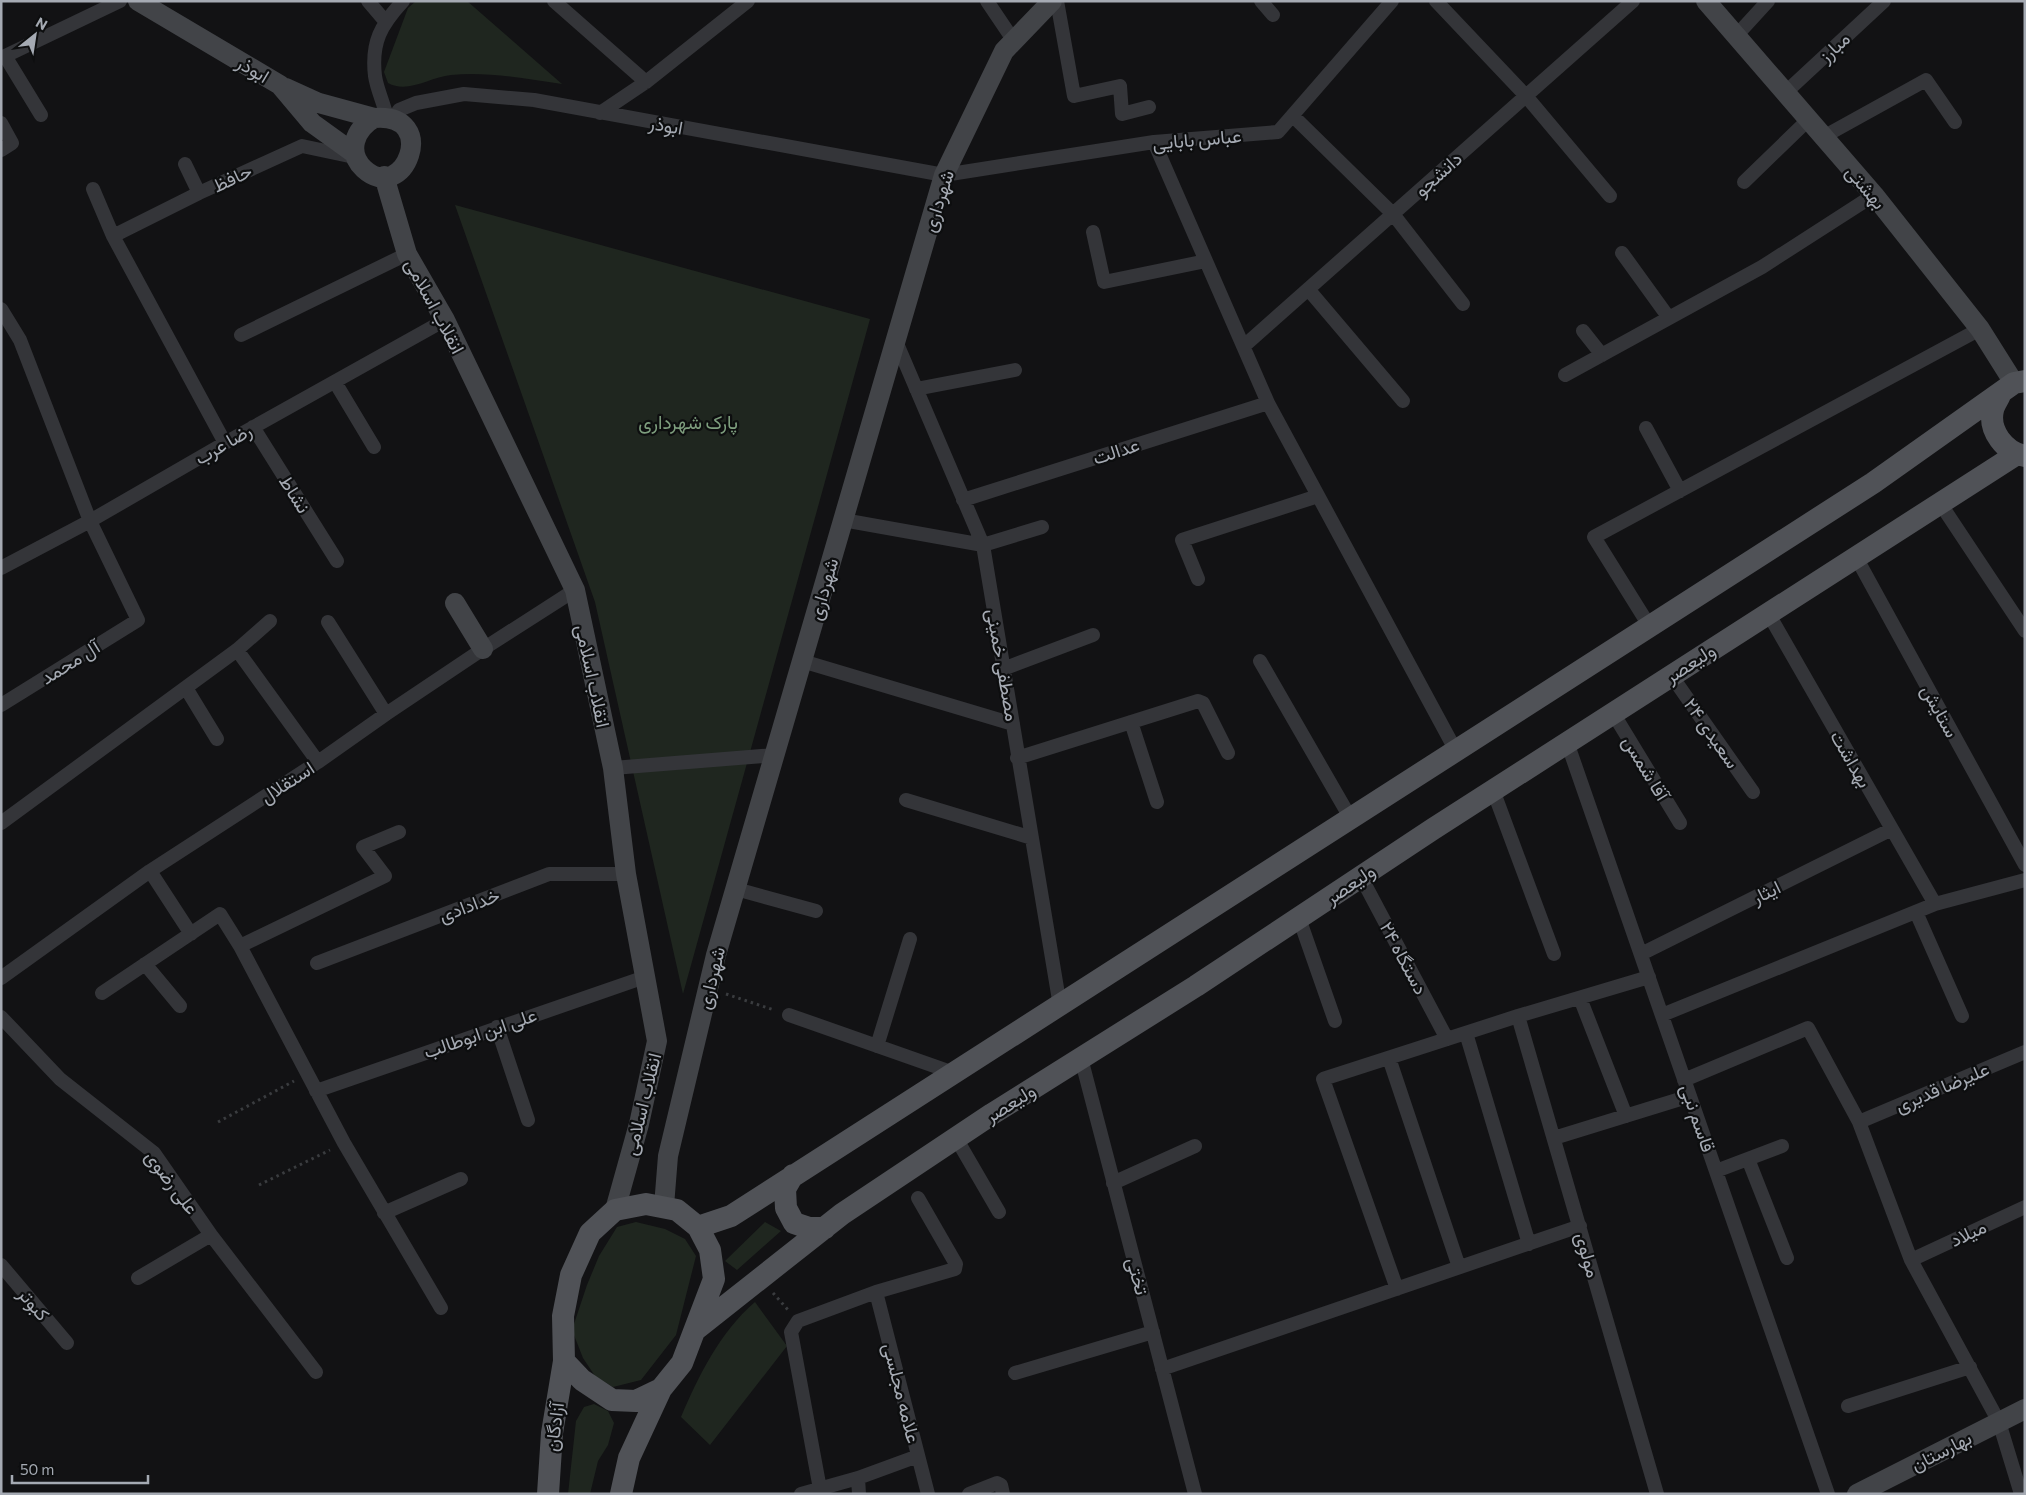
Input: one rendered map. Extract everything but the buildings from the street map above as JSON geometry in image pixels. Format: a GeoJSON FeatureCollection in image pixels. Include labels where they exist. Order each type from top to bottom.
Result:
{"type":"FeatureCollection","features":[{"type":"Feature","properties":{"kind":"main road","name":"ابوذر"},"geometry":{"type":"LineString","coordinates":[[138,1],[280,85],[312,123],[355,156]]}},
{"type":"Feature","properties":{"kind":"main road","name":"شهرداری"},"geometry":{"type":"LineString","coordinates":[[664,1206],[668,1156],[708,988],[944,175],[1004,51],[1052,1]]}},
{"type":"Feature","properties":{"kind":"main road","name":"بهشتی"},"geometry":{"type":"LineString","coordinates":[[1706,1],[1874,195],[1980,329],[2013,386]]}},
{"type":"Feature","properties":{"kind":"main road"},"geometry":{"type":"LineString","coordinates":[[280,85],[319,103],[384,115],[406,129],[412,146],[407,163],[401,170],[384,176],[367,172],[360,166],[355,156],[354,146],[358,133],[367,122],[384,115]]}},
{"type":"Feature","properties":{"kind":"main road","name":"انقلاب اسلامی"},"geometry":{"type":"LineString","coordinates":[[384,176],[407,254],[445,320],[575,590],[613,768],[626,874],[657,1041],[638,1124],[615,1210]]}},
{"type":"Feature","properties":{"kind":"main road"},"geometry":{"type":"LineString","coordinates":[[2013,386],[1993,411],[1994,429],[2003,444],[2021,455]]}},
{"type":"Feature","properties":{"kind":"main road"},"geometry":{"type":"LineString","coordinates":[[698,1227],[731,1216],[1060,1006],[1873,483],[2013,386]]}},
{"type":"Feature","properties":{"kind":"main road","name":"ولیعصر"},"geometry":{"type":"LineString","coordinates":[[695,1330],[849,1210],[956,1138],[1196,986],[1671,675],[1940,503],[2021,455]]}},
{"type":"Feature","properties":{"kind":"main road"},"geometry":{"type":"LineString","coordinates":[[455,603],[483,649]]}},
{"type":"Feature","properties":{"kind":"main road"},"geometry":{"type":"LineString","coordinates":[[793,1175],[785,1189],[786,1208],[794,1223],[809,1228],[825,1228]]}},
{"type":"Feature","properties":{"kind":"main road"},"geometry":{"type":"LineString","coordinates":[[621,1494],[629,1458],[661,1389],[682,1363],[714,1279],[710,1250],[698,1227],[677,1210],[646,1204],[615,1210],[590,1233],[571,1275],[563,1316],[564,1361],[582,1380],[612,1400],[636,1401],[661,1389]]}},
{"type":"Feature","properties":{"kind":"main road","name":"آزادگان"},"geometry":{"type":"LineString","coordinates":[[548,1494],[552,1434],[564,1361]]}},
{"type":"Feature","properties":{"kind":"main road","name":"بهارستان"},"geometry":{"type":"LineString","coordinates":[[1857,1494],[2025,1409]]}},
{"type":"Feature","properties":{"kind":"street"},"geometry":{"type":"LineString","coordinates":[[41,115],[3,57],[120,1]]}},
{"type":"Feature","properties":{"kind":"street"},"geometry":{"type":"LineString","coordinates":[[368,1],[385,21]]}},
{"type":"Feature","properties":{"kind":"street"},"geometry":{"type":"LineString","coordinates":[[384,115],[375,77],[375,46],[385,21],[403,1]]}},
{"type":"Feature","properties":{"kind":"street"},"geometry":{"type":"LineString","coordinates":[[554,1],[646,82]]}},
{"type":"Feature","properties":{"kind":"street"},"geometry":{"type":"LineString","coordinates":[[600,113],[646,82],[748,1]]}},
{"type":"Feature","properties":{"kind":"street"},"geometry":{"type":"LineString","coordinates":[[987,1],[1014,41]]}},
{"type":"Feature","properties":{"kind":"street"},"geometry":{"type":"LineString","coordinates":[[1058,1],[1074,96],[1120,86],[1122,114],[1149,107]]}},
{"type":"Feature","properties":{"kind":"street"},"geometry":{"type":"LineString","coordinates":[[1261,1],[1273,15]]}},
{"type":"Feature","properties":{"kind":"street","name":"عباس بابایی"},"geometry":{"type":"LineString","coordinates":[[944,175],[1154,142],[1278,132],[1392,1]]}},
{"type":"Feature","properties":{"kind":"street"},"geometry":{"type":"LineString","coordinates":[[1436,1],[1526,96],[1610,196]]}},
{"type":"Feature","properties":{"kind":"street","name":"دانشجو"},"geometry":{"type":"LineString","coordinates":[[1244,346],[1633,1]]}},
{"type":"Feature","properties":{"kind":"street"},"geometry":{"type":"LineString","coordinates":[[1736,36],[1768,1]]}},
{"type":"Feature","properties":{"kind":"street","name":"مبارز"},"geometry":{"type":"LineString","coordinates":[[1785,92],[1884,1]]}},
{"type":"Feature","properties":{"kind":"street"},"geometry":{"type":"LineString","coordinates":[[1823,137],[1926,80],[1955,122]]}},
{"type":"Feature","properties":{"kind":"street","name":"ابوذر"},"geometry":{"type":"LineString","coordinates":[[384,115],[416,102],[464,94],[534,100],[944,175]]}},
{"type":"Feature","properties":{"kind":"street"},"geometry":{"type":"LineString","coordinates":[[1293,116],[1393,214],[1463,304]]}},
{"type":"Feature","properties":{"kind":"street"},"geometry":{"type":"LineString","coordinates":[[1744,182],[1808,120]]}},
{"type":"Feature","properties":{"kind":"street"},"geometry":{"type":"LineString","coordinates":[[1,123],[12,143],[1,150]]}},
{"type":"Feature","properties":{"kind":"street"},"geometry":{"type":"LineString","coordinates":[[1154,142],[1268,403],[1456,751]]}},
{"type":"Feature","properties":{"kind":"street","name":"حافظ"},"geometry":{"type":"LineString","coordinates":[[113,236],[302,146],[355,156]]}},
{"type":"Feature","properties":{"kind":"street"},"geometry":{"type":"LineString","coordinates":[[185,164],[200,193]]}},
{"type":"Feature","properties":{"kind":"street"},"geometry":{"type":"LineString","coordinates":[[93,189],[113,236],[225,443]]}},
{"type":"Feature","properties":{"kind":"street"},"geometry":{"type":"LineString","coordinates":[[1565,375],[1762,267],[1874,195]]}},
{"type":"Feature","properties":{"kind":"street"},"geometry":{"type":"LineString","coordinates":[[1093,232],[1104,282],[1206,261]]}},
{"type":"Feature","properties":{"kind":"street"},"geometry":{"type":"LineString","coordinates":[[1622,253],[1669,318]]}},
{"type":"Feature","properties":{"kind":"street"},"geometry":{"type":"LineString","coordinates":[[241,336],[407,254]]}},
{"type":"Feature","properties":{"kind":"street"},"geometry":{"type":"LineString","coordinates":[[1308,289],[1403,401]]}},
{"type":"Feature","properties":{"kind":"street"},"geometry":{"type":"LineString","coordinates":[[1,309],[20,340],[90,521]]}},
{"type":"Feature","properties":{"kind":"street","name":"رضا عرب"},"geometry":{"type":"LineString","coordinates":[[1,568],[90,521],[445,320]]}},
{"type":"Feature","properties":{"kind":"street"},"geometry":{"type":"LineString","coordinates":[[1650,627],[1594,537],[1980,329]]}},
{"type":"Feature","properties":{"kind":"street"},"geometry":{"type":"LineString","coordinates":[[1583,331],[1602,355]]}},
{"type":"Feature","properties":{"kind":"street","name":"مصطفی خمینی"},"geometry":{"type":"LineString","coordinates":[[895,339],[982,545],[1060,1006]]}},
{"type":"Feature","properties":{"kind":"street"},"geometry":{"type":"LineString","coordinates":[[916,389],[1015,370]]}},
{"type":"Feature","properties":{"kind":"street"},"geometry":{"type":"LineString","coordinates":[[335,382],[374,447]]}},
{"type":"Feature","properties":{"kind":"street","name":"عدالت"},"geometry":{"type":"LineString","coordinates":[[963,500],[1268,403]]}},
{"type":"Feature","properties":{"kind":"street","name":"نشاط"},"geometry":{"type":"LineString","coordinates":[[253,427],[337,561]]}},
{"type":"Feature","properties":{"kind":"street"},"geometry":{"type":"LineString","coordinates":[[1646,428],[1680,491]]}},
{"type":"Feature","properties":{"kind":"street"},"geometry":{"type":"LineString","coordinates":[[1198,579],[1182,540],[1318,496]]}},
{"type":"Feature","properties":{"kind":"street"},"geometry":{"type":"LineString","coordinates":[[1940,503],[2025,631]]}},
{"type":"Feature","properties":{"kind":"street"},"geometry":{"type":"LineString","coordinates":[[843,520],[982,545],[1042,527]]}},
{"type":"Feature","properties":{"kind":"street","name":"آل محمد"},"geometry":{"type":"LineString","coordinates":[[1,705],[138,620],[90,521]]}},
{"type":"Feature","properties":{"kind":"street","name":"ستایش"},"geometry":{"type":"LineString","coordinates":[[1856,557],[2025,865]]}},
{"type":"Feature","properties":{"kind":"street","name":"استقلال"},"geometry":{"type":"LineString","coordinates":[[1,978],[150,871],[318,762],[483,649],[575,590]]}},
{"type":"Feature","properties":{"kind":"street","name":"بهداشت"},"geometry":{"type":"LineString","coordinates":[[1768,613],[1935,904]]}},
{"type":"Feature","properties":{"kind":"street"},"geometry":{"type":"LineString","coordinates":[[1,823],[237,650],[270,621]]}},
{"type":"Feature","properties":{"kind":"street"},"geometry":{"type":"LineString","coordinates":[[328,622],[386,714]]}},
{"type":"Feature","properties":{"kind":"street"},"geometry":{"type":"LineString","coordinates":[[1003,669],[1093,635]]}},
{"type":"Feature","properties":{"kind":"street"},"geometry":{"type":"LineString","coordinates":[[237,650],[318,762]]}},
{"type":"Feature","properties":{"kind":"street"},"geometry":{"type":"LineString","coordinates":[[1260,661],[1352,818]]}},
{"type":"Feature","properties":{"kind":"street"},"geometry":{"type":"LineString","coordinates":[[802,662],[1013,724]]}},
{"type":"Feature","properties":{"kind":"street","name":"۲۴ سعیدی"},"geometry":{"type":"LineString","coordinates":[[1671,675],[1753,792]]}},
{"type":"Feature","properties":{"kind":"street"},"geometry":{"type":"LineString","coordinates":[[186,688],[217,739]]}},
{"type":"Feature","properties":{"kind":"street"},"geometry":{"type":"LineString","coordinates":[[1017,758],[1198,701],[1201,702],[1228,753]]}},
{"type":"Feature","properties":{"kind":"street","name":"آقا شمس"},"geometry":{"type":"LineString","coordinates":[[1613,713],[1680,823]]}},
{"type":"Feature","properties":{"kind":"street"},"geometry":{"type":"LineString","coordinates":[[1132,722],[1157,802]]}},
{"type":"Feature","properties":{"kind":"street","name":"قاسم نبی"},"geometry":{"type":"LineString","coordinates":[[1567,742],[1828,1494]]}},
{"type":"Feature","properties":{"kind":"street"},"geometry":{"type":"LineString","coordinates":[[613,768],[775,755]]}},
{"type":"Feature","properties":{"kind":"street"},"geometry":{"type":"LineString","coordinates":[[1493,790],[1554,954]]}},
{"type":"Feature","properties":{"kind":"street"},"geometry":{"type":"LineString","coordinates":[[906,800],[1032,838]]}},
{"type":"Feature","properties":{"kind":"street","name":"ایثار"},"geometry":{"type":"LineString","coordinates":[[1641,954],[1892,830]]}},
{"type":"Feature","properties":{"kind":"street"},"geometry":{"type":"LineString","coordinates":[[240,946],[384,876],[362,847],[399,832]]}},
{"type":"Feature","properties":{"kind":"street"},"geometry":{"type":"LineString","coordinates":[[150,871],[191,934]]}},
{"type":"Feature","properties":{"kind":"street","name":"خدادادی"},"geometry":{"type":"LineString","coordinates":[[317,963],[549,874],[626,874]]}},
{"type":"Feature","properties":{"kind":"street","name":"۲۴ دستگاه"},"geometry":{"type":"LineString","coordinates":[[1361,877],[1448,1039]]}},
{"type":"Feature","properties":{"kind":"street"},"geometry":{"type":"LineString","coordinates":[[1662,1015],[1935,904],[2025,880]]}},
{"type":"Feature","properties":{"kind":"street"},"geometry":{"type":"LineString","coordinates":[[736,889],[816,911]]}},
{"type":"Feature","properties":{"kind":"street"},"geometry":{"type":"LineString","coordinates":[[1916,912],[1962,1016]]}},
{"type":"Feature","properties":{"kind":"street"},"geometry":{"type":"LineString","coordinates":[[102,993],[220,914],[240,946],[344,1143],[441,1308]]}},
{"type":"Feature","properties":{"kind":"street"},"geometry":{"type":"LineString","coordinates":[[1299,918],[1335,1021]]}},
{"type":"Feature","properties":{"kind":"street"},"geometry":{"type":"LineString","coordinates":[[877,1046],[910,939]]}},
{"type":"Feature","properties":{"kind":"street"},"geometry":{"type":"LineString","coordinates":[[146,964],[180,1006]]}},
{"type":"Feature","properties":{"kind":"street","name":"علی ابن ابوطالب"},"geometry":{"type":"LineString","coordinates":[[316,1091],[645,977]]}},
{"type":"Feature","properties":{"kind":"street"},"geometry":{"type":"LineString","coordinates":[[1397,1289],[1323,1079],[1518,1016],[1649,977]]}},
{"type":"Feature","properties":{"kind":"street"},"geometry":{"type":"LineString","coordinates":[[1580,998],[1626,1116]]}},
{"type":"Feature","properties":{"kind":"street"},"geometry":{"type":"LineString","coordinates":[[789,1015],[954,1073]]}},
{"type":"Feature","properties":{"kind":"street","name":"مولوی"},"geometry":{"type":"LineString","coordinates":[[1518,1016],[1657,1494]]}},
{"type":"Feature","properties":{"kind":"street","name":"علی رضوی"},"geometry":{"type":"LineString","coordinates":[[1,1017],[60,1079],[154,1153],[211,1234],[316,1372]]}},
{"type":"Feature","properties":{"kind":"street"},"geometry":{"type":"LineString","coordinates":[[497,1027],[528,1120]]}},
{"type":"Feature","properties":{"kind":"street"},"geometry":{"type":"LineString","coordinates":[[1684,1080],[1808,1028],[1859,1122],[1911,1260],[1999,1422],[2022,1494]]}},
{"type":"Feature","properties":{"kind":"street"},"geometry":{"type":"LineString","coordinates":[[1466,1033],[1529,1244]]}},
{"type":"Feature","properties":{"kind":"street","name":"علیرضا قدیری"},"geometry":{"type":"LineString","coordinates":[[1859,1122],[2025,1052]]}},
{"type":"Feature","properties":{"kind":"street","name":"تختی"},"geometry":{"type":"LineString","coordinates":[[1080,1058],[1195,1494]]}},
{"type":"Feature","properties":{"kind":"street"},"geometry":{"type":"LineString","coordinates":[[1389,1058],[1459,1267]]}},
{"type":"Feature","properties":{"kind":"street"},"geometry":{"type":"LineString","coordinates":[[1554,1138],[1690,1096]]}},
{"type":"Feature","properties":{"kind":"street"},"geometry":{"type":"LineString","coordinates":[[956,1138],[999,1212]]}},
{"type":"Feature","properties":{"kind":"street"},"geometry":{"type":"LineString","coordinates":[[1114,1183],[1195,1146]]}},
{"type":"Feature","properties":{"kind":"street"},"geometry":{"type":"LineString","coordinates":[[1716,1171],[1782,1146]]}},
{"type":"Feature","properties":{"kind":"street"},"geometry":{"type":"LineString","coordinates":[[1748,1159],[1787,1258]]}},
{"type":"Feature","properties":{"kind":"street"},"geometry":{"type":"LineString","coordinates":[[384,1213],[461,1179]]}},
{"type":"Feature","properties":{"kind":"street"},"geometry":{"type":"LineString","coordinates":[[820,1489],[791,1332],[798,1321],[876,1292],[955,1269],[956,1264],[918,1198]]}},
{"type":"Feature","properties":{"kind":"street","name":"میلاد"},"geometry":{"type":"LineString","coordinates":[[1911,1260],[2025,1207]]}},
{"type":"Feature","properties":{"kind":"street"},"geometry":{"type":"LineString","coordinates":[[1162,1369],[1580,1226]]}},
{"type":"Feature","properties":{"kind":"street"},"geometry":{"type":"LineString","coordinates":[[138,1278],[211,1234]]}},
{"type":"Feature","properties":{"kind":"street","name":"کبوتر"},"geometry":{"type":"LineString","coordinates":[[1,1265],[67,1343]]}},
{"type":"Feature","properties":{"kind":"street","name":"علامه مجلسی"},"geometry":{"type":"LineString","coordinates":[[876,1292],[928,1494]]}},
{"type":"Feature","properties":{"kind":"street"},"geometry":{"type":"LineString","coordinates":[[1015,1373],[1153,1332]]}},
{"type":"Feature","properties":{"kind":"street"},"geometry":{"type":"LineString","coordinates":[[1848,1406],[1970,1368]]}},
{"type":"Feature","properties":{"kind":"street"},"geometry":{"type":"LineString","coordinates":[[801,1494],[858,1478],[918,1456]]}},
{"type":"Feature","properties":{"kind":"street"},"geometry":{"type":"LineString","coordinates":[[858,1478],[859,1494]]}},
{"type":"Feature","properties":{"kind":"street"},"geometry":{"type":"LineString","coordinates":[[969,1494],[998,1483],[1001,1485],[1003,1494]]}},
{"type":"Feature","properties":{"kind":"path"},"geometry":{"type":"LineString","coordinates":[[708,988],[789,1015]]}},
{"type":"Feature","properties":{"kind":"path"},"geometry":{"type":"LineString","coordinates":[[218,1122],[306,1074]]}},
{"type":"Feature","properties":{"kind":"path"},"geometry":{"type":"LineString","coordinates":[[259,1184],[344,1143]]}},
{"type":"Feature","properties":{"kind":"path"},"geometry":{"type":"LineString","coordinates":[[761,1280],[798,1321]]}},
{"type":"Feature","properties":{"kind":"green space"},"geometry":{"type":"Polygon","coordinates":[[[416,1],[467,1],[562,84],[478,74],[443,76],[403,87],[388,83],[384,72],[408,8],[416,1]]]}},
{"type":"Feature","properties":{"kind":"green space","name":"پارک شهرداری"},"geometry":{"type":"Polygon","coordinates":[[[455,205],[870,319],[683,994],[595,602],[455,205]]]}},
{"type":"Feature","properties":{"kind":"green space"},"geometry":{"type":"Polygon","coordinates":[[[636,1222],[665,1229],[685,1239],[696,1256],[676,1335],[641,1380],[613,1387],[595,1376],[583,1358],[572,1330],[599,1256],[617,1227],[636,1222]]]}},
{"type":"Feature","properties":{"kind":"green space"},"geometry":{"type":"Polygon","coordinates":[[[765,1222],[781,1231],[737,1270],[725,1261],[765,1222]]]}},
{"type":"Feature","properties":{"kind":"green space"},"geometry":{"type":"Polygon","coordinates":[[[755,1302],[787,1346],[710,1445],[681,1417],[703,1370],[721,1340],[755,1302]]]}},
{"type":"Feature","properties":{"kind":"green space"},"geometry":{"type":"Polygon","coordinates":[[[594,1404],[608,1411],[614,1423],[608,1445],[598,1461],[590,1494],[568,1494],[576,1421],[584,1407],[594,1404]]]}}]}
